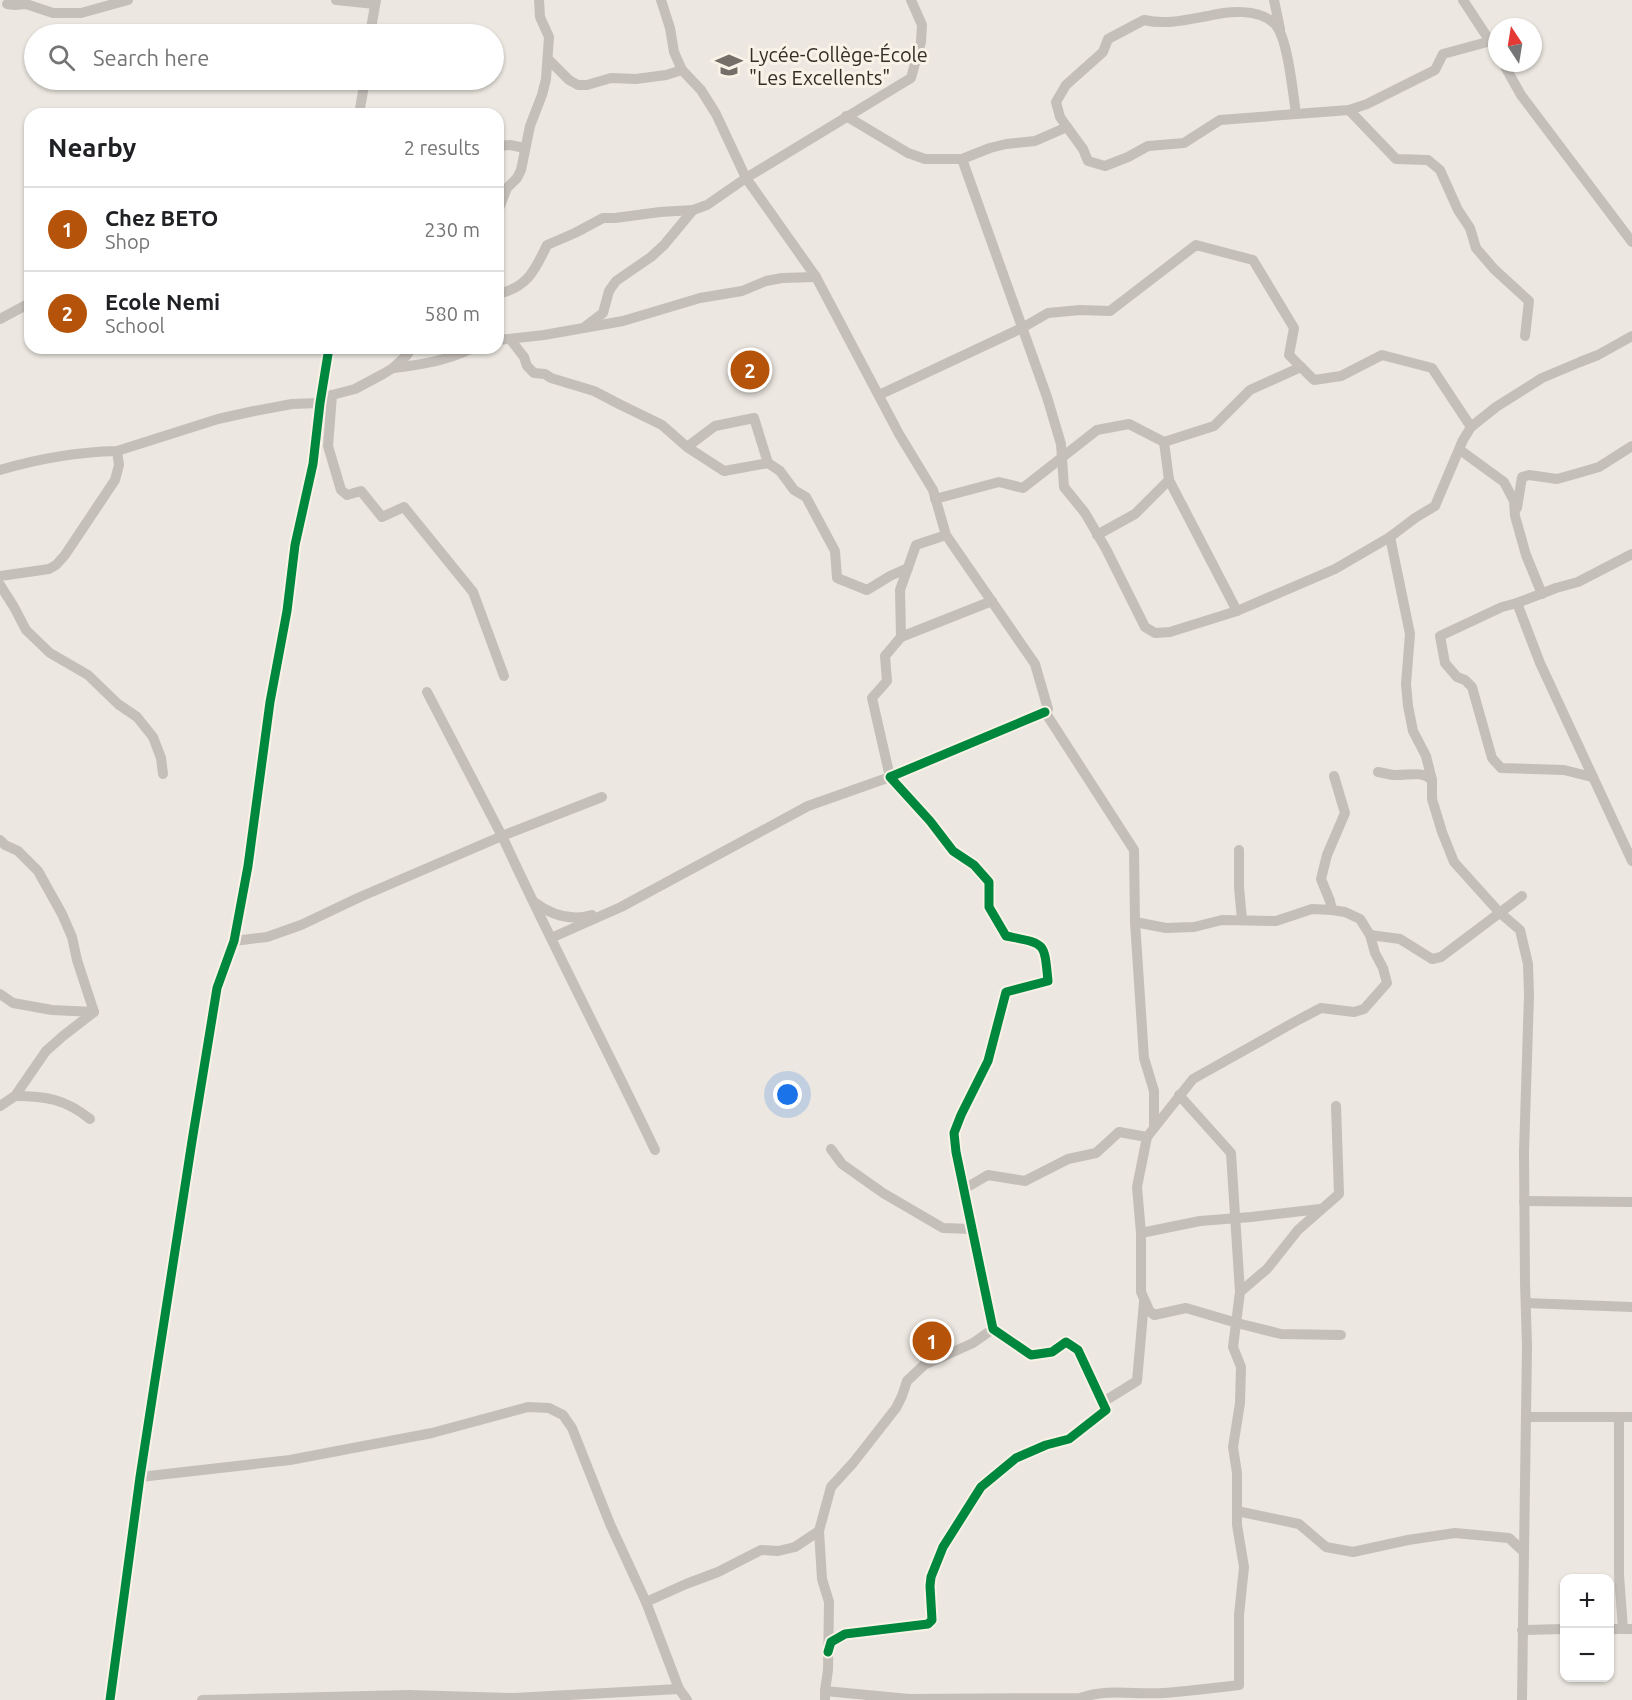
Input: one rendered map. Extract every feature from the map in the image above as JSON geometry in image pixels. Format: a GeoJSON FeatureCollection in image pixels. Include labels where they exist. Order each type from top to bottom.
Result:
{"type":"FeatureCollection","features":[{"type":"Feature","properties":{"kind":"street"},"geometry":{"type":"LineString","coordinates":[[7,4],[26,4],[53,13],[81,14],[128,0]]}},
{"type":"Feature","properties":{"kind":"street"},"geometry":{"type":"LineString","coordinates":[[336,0],[376,2],[372,24]]}},
{"type":"Feature","properties":{"kind":"street"},"geometry":{"type":"LineString","coordinates":[[504,196],[521,170],[533,116],[542,95],[549,37],[540,17],[539,0]]}},
{"type":"Feature","properties":{"kind":"street"},"geometry":{"type":"LineString","coordinates":[[661,0],[670,28],[674,52],[682,70],[702,90],[746,178],[816,277],[900,434],[933,490],[946,535],[1035,664],[1048,709],[1046,712],[1134,850],[1135,922],[1144,1058],[1154,1091],[1151,1132],[1137,1187],[1141,1233],[1140,1292],[1149,1310],[1154,1315],[1186,1308],[1281,1334],[1341,1335]]}},
{"type":"Feature","properties":{"kind":"street"},"geometry":{"type":"LineString","coordinates":[[504,293],[512,291],[524,283],[535,271],[547,245],[603,218],[693,210],[715,201],[746,178],[911,78],[921,42],[922,25],[911,0]]}},
{"type":"Feature","properties":{"kind":"street"},"geometry":{"type":"LineString","coordinates":[[1274,0],[1296,114]]}},
{"type":"Feature","properties":{"kind":"street"},"geometry":{"type":"LineString","coordinates":[[1463,0],[1470,6],[1488,36]]}},
{"type":"Feature","properties":{"kind":"street"},"geometry":{"type":"LineString","coordinates":[[1281,33],[1274,23],[1261,15],[1251,14],[1227,12],[1182,21],[1158,23],[1143,20],[1108,39],[1103,52],[1066,85],[1056,102],[1060,117],[1083,149],[1088,161],[1105,166],[1148,146],[1184,143],[1220,120],[1349,110],[1382,97],[1435,70],[1443,54],[1488,42]]}},
{"type":"Feature","properties":{"kind":"street"},"geometry":{"type":"LineString","coordinates":[[548,59],[569,80],[578,85],[587,85],[611,78],[666,75],[682,70]]}},
{"type":"Feature","properties":{"kind":"street"},"geometry":{"type":"LineString","coordinates":[[1508,72],[1521,95],[1632,242]]}},
{"type":"Feature","properties":{"kind":"street"},"geometry":{"type":"LineString","coordinates":[[360,108],[363,90]]}},
{"type":"Feature","properties":{"kind":"street"},"geometry":{"type":"LineString","coordinates":[[1349,110],[1396,159],[1428,160],[1440,170],[1458,210],[1470,228],[1476,248],[1494,269],[1529,301],[1525,336]]}},
{"type":"Feature","properties":{"kind":"street"},"geometry":{"type":"LineString","coordinates":[[846,116],[908,153],[925,159],[962,159],[1006,144],[1035,141],[1067,127]]}},
{"type":"Feature","properties":{"kind":"street"},"geometry":{"type":"LineString","coordinates":[[504,146],[525,148]]}},
{"type":"Feature","properties":{"kind":"street"},"geometry":{"type":"LineString","coordinates":[[962,159],[1047,397],[1061,444],[1064,488],[1085,513],[1145,627],[1155,633],[1170,632],[1237,611],[1335,569],[1390,537],[1414,518],[1435,506],[1471,427],[1496,407],[1542,378],[1598,355],[1632,336]]}},
{"type":"Feature","properties":{"kind":"street"},"geometry":{"type":"LineString","coordinates":[[583,327],[603,313],[609,291],[616,281],[651,257],[693,210]]}},
{"type":"Feature","properties":{"kind":"street"},"geometry":{"type":"LineString","coordinates":[[879,395],[1022,328],[1048,313],[1110,310],[1196,245],[1253,260],[1294,328],[1289,355],[1314,380],[1341,376],[1382,355],[1432,368],[1471,427]]}},
{"type":"Feature","properties":{"kind":"street"},"geometry":{"type":"LineString","coordinates":[[504,340],[623,321],[700,297],[742,291],[766,281],[816,277]]}},
{"type":"Feature","properties":{"kind":"street"},"geometry":{"type":"LineString","coordinates":[[0,318],[24,306]]}},
{"type":"Feature","properties":{"kind":"street"},"geometry":{"type":"LineString","coordinates":[[510,339],[534,373],[545,374],[551,378],[594,391],[662,425],[687,447],[724,471],[768,463]]}},
{"type":"Feature","properties":{"kind":"street"},"geometry":{"type":"LineString","coordinates":[[110,1700],[141,1477],[217,988],[234,941],[249,855],[270,702],[287,611],[295,544],[313,464],[328,354]]}},
{"type":"Feature","properties":{"kind":"street"},"geometry":{"type":"LineString","coordinates":[[1,468],[100,452],[117,452],[218,419],[292,404],[320,403],[333,395],[355,389],[393,368],[408,354]]}},
{"type":"Feature","properties":{"kind":"street"},"geometry":{"type":"LineString","coordinates":[[393,368],[424,364],[460,354]]}},
{"type":"Feature","properties":{"kind":"street"},"geometry":{"type":"LineString","coordinates":[[935,499],[999,482],[1023,488],[1097,430],[1129,424],[1164,442],[1214,426],[1251,390],[1301,367]]}},
{"type":"Feature","properties":{"kind":"street"},"geometry":{"type":"LineString","coordinates":[[333,395],[328,446],[341,490],[347,495],[361,492],[382,517],[404,507],[473,592],[504,676]]}},
{"type":"Feature","properties":{"kind":"street"},"geometry":{"type":"LineString","coordinates":[[687,447],[716,426],[754,418],[768,463],[780,471],[794,490],[806,497],[835,551],[837,578],[867,590],[908,568]]}},
{"type":"Feature","properties":{"kind":"street"},"geometry":{"type":"LineString","coordinates":[[1164,442],[1169,480],[1237,611]]}},
{"type":"Feature","properties":{"kind":"street"},"geometry":{"type":"LineString","coordinates":[[1515,516],[1522,477],[1529,474],[1557,479],[1575,474],[1599,467],[1632,446]]}},
{"type":"Feature","properties":{"kind":"street"},"geometry":{"type":"LineString","coordinates":[[1460,450],[1504,482],[1514,501],[1515,516],[1526,555],[1542,594]]}},
{"type":"Feature","properties":{"kind":"street"},"geometry":{"type":"LineString","coordinates":[[0,576],[49,569],[56,565],[78,538],[115,480],[119,465],[117,452]]}},
{"type":"Feature","properties":{"kind":"street"},"geometry":{"type":"LineString","coordinates":[[1097,535],[1135,514],[1169,480]]}},
{"type":"Feature","properties":{"kind":"street"},"geometry":{"type":"LineString","coordinates":[[901,637],[900,590],[916,545],[946,535]]}},
{"type":"Feature","properties":{"kind":"street"},"geometry":{"type":"LineString","coordinates":[[1390,537],[1410,634],[1406,684],[1408,706],[1413,731],[1426,756],[1432,780],[1432,799],[1442,832],[1454,862],[1499,912],[1520,930],[1528,964],[1524,1152],[1527,1417],[1522,1700]]}},
{"type":"Feature","properties":{"kind":"street"},"geometry":{"type":"LineString","coordinates":[[1592,777],[1564,770],[1501,768],[1492,758],[1472,687],[1465,680],[1456,677],[1445,663],[1440,636],[1502,607],[1578,582],[1632,554]]}},
{"type":"Feature","properties":{"kind":"street"},"geometry":{"type":"LineString","coordinates":[[0,585],[26,630],[50,653],[88,675],[118,704],[137,717],[153,737],[161,758],[163,774]]}},
{"type":"Feature","properties":{"kind":"street"},"geometry":{"type":"LineString","coordinates":[[828,1652],[831,1642],[845,1634],[928,1624],[932,1620],[931,1577],[944,1547],[981,1487],[1016,1458],[1046,1445],[1069,1439],[1106,1410],[1078,1350],[1066,1342],[1052,1352],[1031,1355],[993,1329],[956,1152],[954,1133],[988,1061],[1006,992],[1048,981],[1045,951],[1037,942],[1006,936],[988,907],[989,882],[974,865],[953,851],[930,821],[890,777],[872,698],[886,681],[885,656],[901,637],[992,602]]}},
{"type":"Feature","properties":{"kind":"street"},"geometry":{"type":"LineString","coordinates":[[1517,603],[1540,663],[1632,861]]}},
{"type":"Feature","properties":{"kind":"street"},"geometry":{"type":"LineString","coordinates":[[428,692],[502,836],[655,1150]]}},
{"type":"Feature","properties":{"kind":"street"},"geometry":{"type":"LineString","coordinates":[[551,938],[621,907],[808,806],[890,777],[1046,712]]}},
{"type":"Feature","properties":{"kind":"street"},"geometry":{"type":"LineString","coordinates":[[1378,772],[1394,775],[1417,773],[1432,780]]}},
{"type":"Feature","properties":{"kind":"street"},"geometry":{"type":"LineString","coordinates":[[1332,910],[1321,879],[1327,855],[1345,813],[1334,776]]}},
{"type":"Feature","properties":{"kind":"street"},"geometry":{"type":"LineString","coordinates":[[234,941],[267,938],[301,925],[502,836],[602,797]]}},
{"type":"Feature","properties":{"kind":"street"},"geometry":{"type":"LineString","coordinates":[[0,840],[18,851],[40,874],[62,914],[72,937],[94,1012]]}},
{"type":"Feature","properties":{"kind":"street"},"geometry":{"type":"LineString","coordinates":[[1239,850],[1242,920]]}},
{"type":"Feature","properties":{"kind":"street"},"geometry":{"type":"LineString","coordinates":[[1370,935],[1400,939],[1432,959],[1441,957],[1522,896]]}},
{"type":"Feature","properties":{"kind":"street"},"geometry":{"type":"LineString","coordinates":[[532,901],[551,913],[580,918],[621,907]]}},
{"type":"Feature","properties":{"kind":"street"},"geometry":{"type":"LineString","coordinates":[[1135,922],[1166,928],[1194,927],[1222,920],[1276,921],[1312,909],[1345,912],[1360,919],[1370,935],[1387,983],[1364,1009],[1354,1012],[1321,1008],[1193,1079],[1151,1132]]}},
{"type":"Feature","properties":{"kind":"street"},"geometry":{"type":"LineString","coordinates":[[0,994],[13,1003],[52,1010],[94,1012]]}},
{"type":"Feature","properties":{"kind":"street"},"geometry":{"type":"LineString","coordinates":[[0,1106],[15,1095],[46,1051],[94,1012]]}},
{"type":"Feature","properties":{"kind":"street"},"geometry":{"type":"LineString","coordinates":[[15,1095],[52,1098],[67,1104],[90,1119]]}},
{"type":"Feature","properties":{"kind":"street"},"geometry":{"type":"LineString","coordinates":[[993,1329],[973,1343],[924,1365],[907,1381],[903,1396],[896,1407],[853,1464],[831,1487],[819,1531],[822,1579],[829,1602],[828,1670],[825,1695],[909,1699],[1080,1698],[1093,1693],[1114,1691],[1162,1693],[1239,1685],[1239,1615],[1244,1567],[1237,1524],[1237,1473],[1233,1447],[1240,1403],[1241,1367],[1233,1347],[1240,1292],[1231,1153],[1179,1095]]}},
{"type":"Feature","properties":{"kind":"street"},"geometry":{"type":"LineString","coordinates":[[1240,1292],[1267,1269],[1298,1230],[1339,1194],[1336,1106]]}},
{"type":"Feature","properties":{"kind":"street"},"geometry":{"type":"LineString","coordinates":[[964,1189],[988,1175],[1025,1181],[1068,1159],[1096,1153],[1119,1132],[1151,1132]]}},
{"type":"Feature","properties":{"kind":"street"},"geometry":{"type":"LineString","coordinates":[[831,1149],[842,1164],[883,1193],[943,1228],[972,1229]]}},
{"type":"Feature","properties":{"kind":"street"},"geometry":{"type":"LineString","coordinates":[[1524,1201],[1632,1202]]}},
{"type":"Feature","properties":{"kind":"street"},"geometry":{"type":"LineString","coordinates":[[1141,1233],[1200,1221],[1320,1209]]}},
{"type":"Feature","properties":{"kind":"street"},"geometry":{"type":"LineString","coordinates":[[1103,1402],[1137,1381],[1144,1300]]}},
{"type":"Feature","properties":{"kind":"street"},"geometry":{"type":"LineString","coordinates":[[1526,1303],[1632,1307]]}},
{"type":"Feature","properties":{"kind":"street"},"geometry":{"type":"LineString","coordinates":[[141,1477],[290,1460],[432,1433],[528,1407],[549,1408],[563,1415],[572,1428],[610,1524],[646,1602],[679,1689],[687,1700]]}},
{"type":"Feature","properties":{"kind":"street"},"geometry":{"type":"LineString","coordinates":[[1527,1417],[1632,1417]]}},
{"type":"Feature","properties":{"kind":"street"},"geometry":{"type":"LineString","coordinates":[[1619,1417],[1619,1575],[1628,1629]]}},
{"type":"Feature","properties":{"kind":"street"},"geometry":{"type":"LineString","coordinates":[[1237,1511],[1299,1524],[1326,1548],[1353,1551],[1455,1533],[1509,1538],[1524,1552]]}},
{"type":"Feature","properties":{"kind":"street"},"geometry":{"type":"LineString","coordinates":[[646,1602],[718,1572],[761,1550],[778,1551],[795,1547],[819,1531]]}},
{"type":"Feature","properties":{"kind":"street"},"geometry":{"type":"LineString","coordinates":[[1522,1630],[1560,1629]]}},
{"type":"Feature","properties":{"kind":"street"},"geometry":{"type":"LineString","coordinates":[[202,1700],[408,1695],[514,1698],[679,1689]]}},
{"type":"Feature","properties":{"kind":"cycle path"},"geometry":{"type":"LineString","coordinates":[[110,1700],[140,1477],[192,1141],[217,988],[234,941],[248,866],[270,702],[287,611],[295,545],[313,464],[328,354]]}},
{"type":"Feature","properties":{"kind":"cycle path"},"geometry":{"type":"LineString","coordinates":[[828,1652],[831,1642],[845,1634],[928,1624],[932,1620],[931,1577],[943,1547],[981,1487],[1016,1458],[1046,1445],[1069,1439],[1106,1410],[1078,1350],[1066,1342],[1052,1352],[1031,1355],[993,1329],[956,1152],[954,1133],[988,1061],[1006,992],[1048,981],[1044,951],[1036,943],[1006,936],[989,907],[989,882],[974,865],[953,851],[930,821],[890,777],[1045,712]]}},
{"type":"Feature","properties":{"kind":"place","name":"Lycée-Collège-École \"Les Excellents\""},"geometry":{"type":"Point","coordinates":[729,65]}},
{"type":"Feature","properties":{"kind":"place","name":"Ecole Nemi"},"geometry":{"type":"Point","coordinates":[750,370]}},
{"type":"Feature","properties":{"kind":"place","name":"Chez BETO"},"geometry":{"type":"Point","coordinates":[932,1341]}}]}
